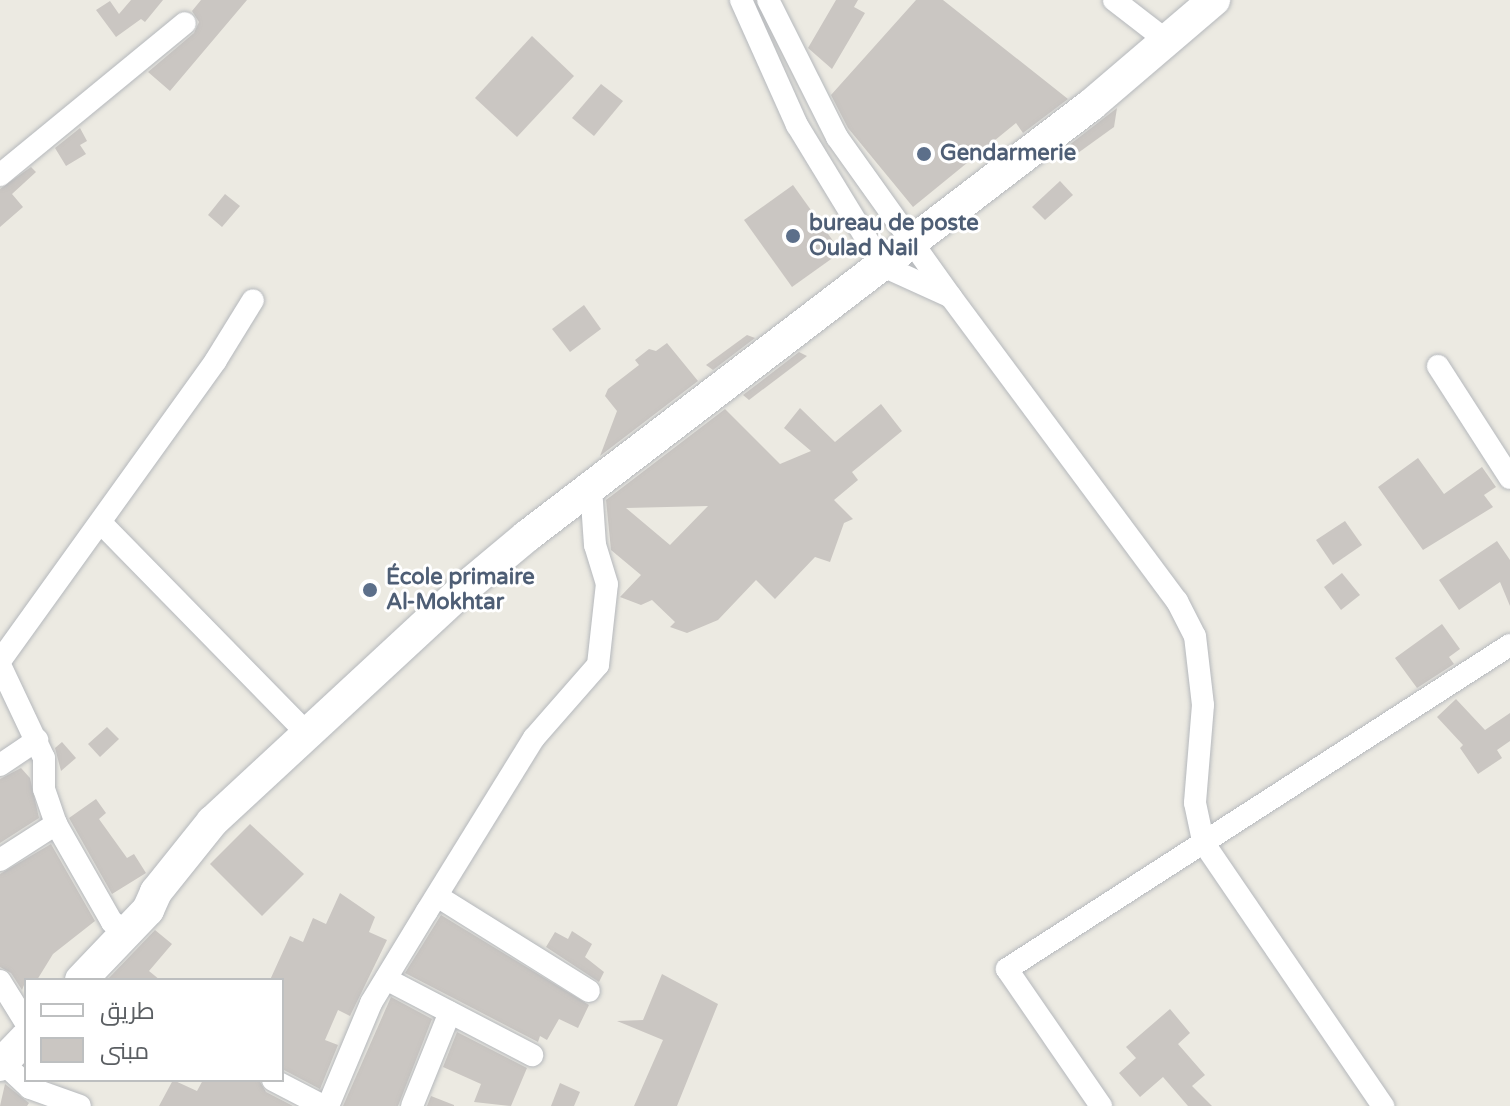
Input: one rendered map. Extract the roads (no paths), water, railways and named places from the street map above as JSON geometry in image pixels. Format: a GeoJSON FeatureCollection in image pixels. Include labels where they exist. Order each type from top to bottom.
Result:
{"type":"FeatureCollection","features":[{"type":"Feature","properties":{"kind":"main road"},"geometry":{"type":"LineString","coordinates":[[82,978],[138,899],[156,892],[212,822],[460,592],[591,488],[883,266],[1167,41],[1214,0]]}},
{"type":"Feature","properties":{"kind":"main road"},"geometry":{"type":"LineString","coordinates":[[59,978],[120,926]]}},
{"type":"Feature","properties":{"kind":"street"},"geometry":{"type":"LineString","coordinates":[[741,0],[797,125],[883,266],[951,297]]}},
{"type":"Feature","properties":{"kind":"street"},"geometry":{"type":"LineString","coordinates":[[768,0],[837,137],[951,297],[1177,601],[1195,636],[1203,705],[1195,803],[1203,842],[1383,1106]]}},
{"type":"Feature","properties":{"kind":"street"},"geometry":{"type":"LineString","coordinates":[[1114,0],[1167,41]]}},
{"type":"Feature","properties":{"kind":"street"},"geometry":{"type":"LineString","coordinates":[[0,175],[185,23]]}},
{"type":"Feature","properties":{"kind":"street"},"geometry":{"type":"LineString","coordinates":[[120,926],[56,824],[37,740],[0,663],[102,524],[253,300]]}},
{"type":"Feature","properties":{"kind":"street"},"geometry":{"type":"LineString","coordinates":[[1438,366],[1510,478]]}},
{"type":"Feature","properties":{"kind":"street"},"geometry":{"type":"LineString","coordinates":[[277,1082],[325,1106],[386,979],[534,738],[598,665],[607,584],[595,545],[591,488]]}},
{"type":"Feature","properties":{"kind":"street"},"geometry":{"type":"LineString","coordinates":[[102,524],[308,734]]}},
{"type":"Feature","properties":{"kind":"street"},"geometry":{"type":"LineString","coordinates":[[1101,1106],[1007,969],[1510,645]]}},
{"type":"Feature","properties":{"kind":"street"},"geometry":{"type":"LineString","coordinates":[[0,765],[37,740]]}},
{"type":"Feature","properties":{"kind":"street"},"geometry":{"type":"LineString","coordinates":[[0,860],[56,824]]}},
{"type":"Feature","properties":{"kind":"street"},"geometry":{"type":"LineString","coordinates":[[437,896],[589,991]]}},
{"type":"Feature","properties":{"kind":"street"},"geometry":{"type":"LineString","coordinates":[[386,979],[532,1055]]}},
{"type":"Feature","properties":{"kind":"street"},"geometry":{"type":"LineString","coordinates":[[0,981],[24,1068]]}},
{"type":"Feature","properties":{"kind":"street"},"geometry":{"type":"LineString","coordinates":[[412,1106],[450,1012]]}},
{"type":"Feature","properties":{"kind":"street"},"geometry":{"type":"LineString","coordinates":[[28,1082],[30,1088],[80,1106]]}},
{"type":"Feature","properties":{"kind":"place","name":"Gendarmerie"},"geometry":{"type":"Point","coordinates":[924,154]}},
{"type":"Feature","properties":{"kind":"place","name":"bureau de poste Oulad Nail"},"geometry":{"type":"Point","coordinates":[793,236]}},
{"type":"Feature","properties":{"kind":"place","name":"École primaire Al-Mokhtar"},"geometry":{"type":"Point","coordinates":[370,590]}}]}
